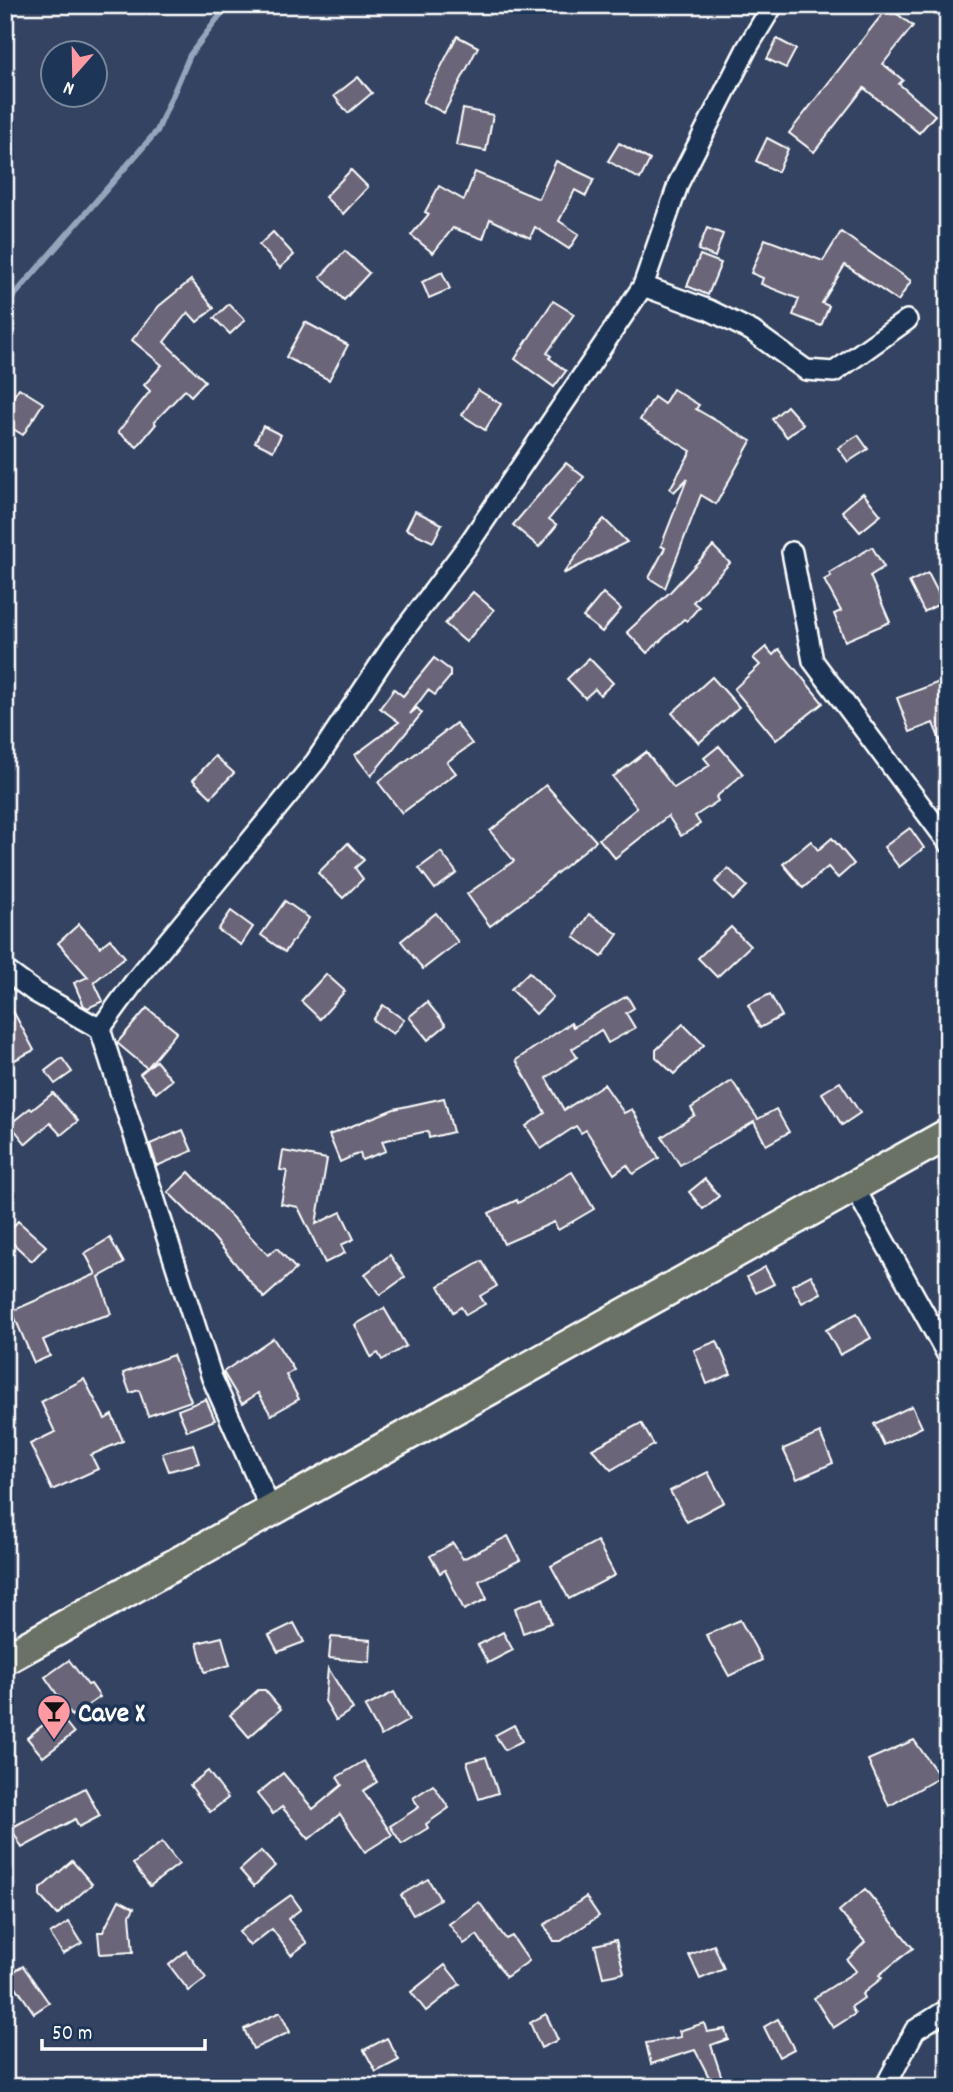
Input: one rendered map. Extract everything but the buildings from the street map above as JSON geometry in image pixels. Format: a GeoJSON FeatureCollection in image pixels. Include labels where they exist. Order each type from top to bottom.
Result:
{"type":"FeatureCollection","features":[{"type":"Feature","properties":{"kind":"main road"},"geometry":{"type":"LineString","coordinates":[[5,1659],[948,1134]]}},
{"type":"Feature","properties":{"kind":"street"},"geometry":{"type":"LineString","coordinates":[[100,1030],[135,981],[316,761],[393,645],[468,545],[643,286],[679,182],[747,48],[773,5]]}},
{"type":"Feature","properties":{"kind":"street"},"geometry":{"type":"LineString","coordinates":[[643,286],[709,310],[752,331],[806,369],[834,372],[907,320]]}},
{"type":"Feature","properties":{"kind":"street"},"geometry":{"type":"LineString","coordinates":[[792,552],[813,661],[948,842]]}},
{"type":"Feature","properties":{"kind":"street"},"geometry":{"type":"LineString","coordinates":[[5,970],[35,992],[100,1030],[212,1378],[271,1510]]}},
{"type":"Feature","properties":{"kind":"street"},"geometry":{"type":"LineString","coordinates":[[853,1185],[948,1356]]}},
{"type":"Feature","properties":{"kind":"street"},"geometry":{"type":"LineString","coordinates":[[885,2087],[915,2030],[948,2010]]}},
{"type":"Feature","properties":{"kind":"waterway"},"geometry":{"type":"LineString","coordinates":[[5,306],[157,131],[190,55],[228,5]]}},
{"type":"Feature","properties":{"kind":"place","name":"Cave X"},"geometry":{"type":"Point","coordinates":[54,1741]}}]}
